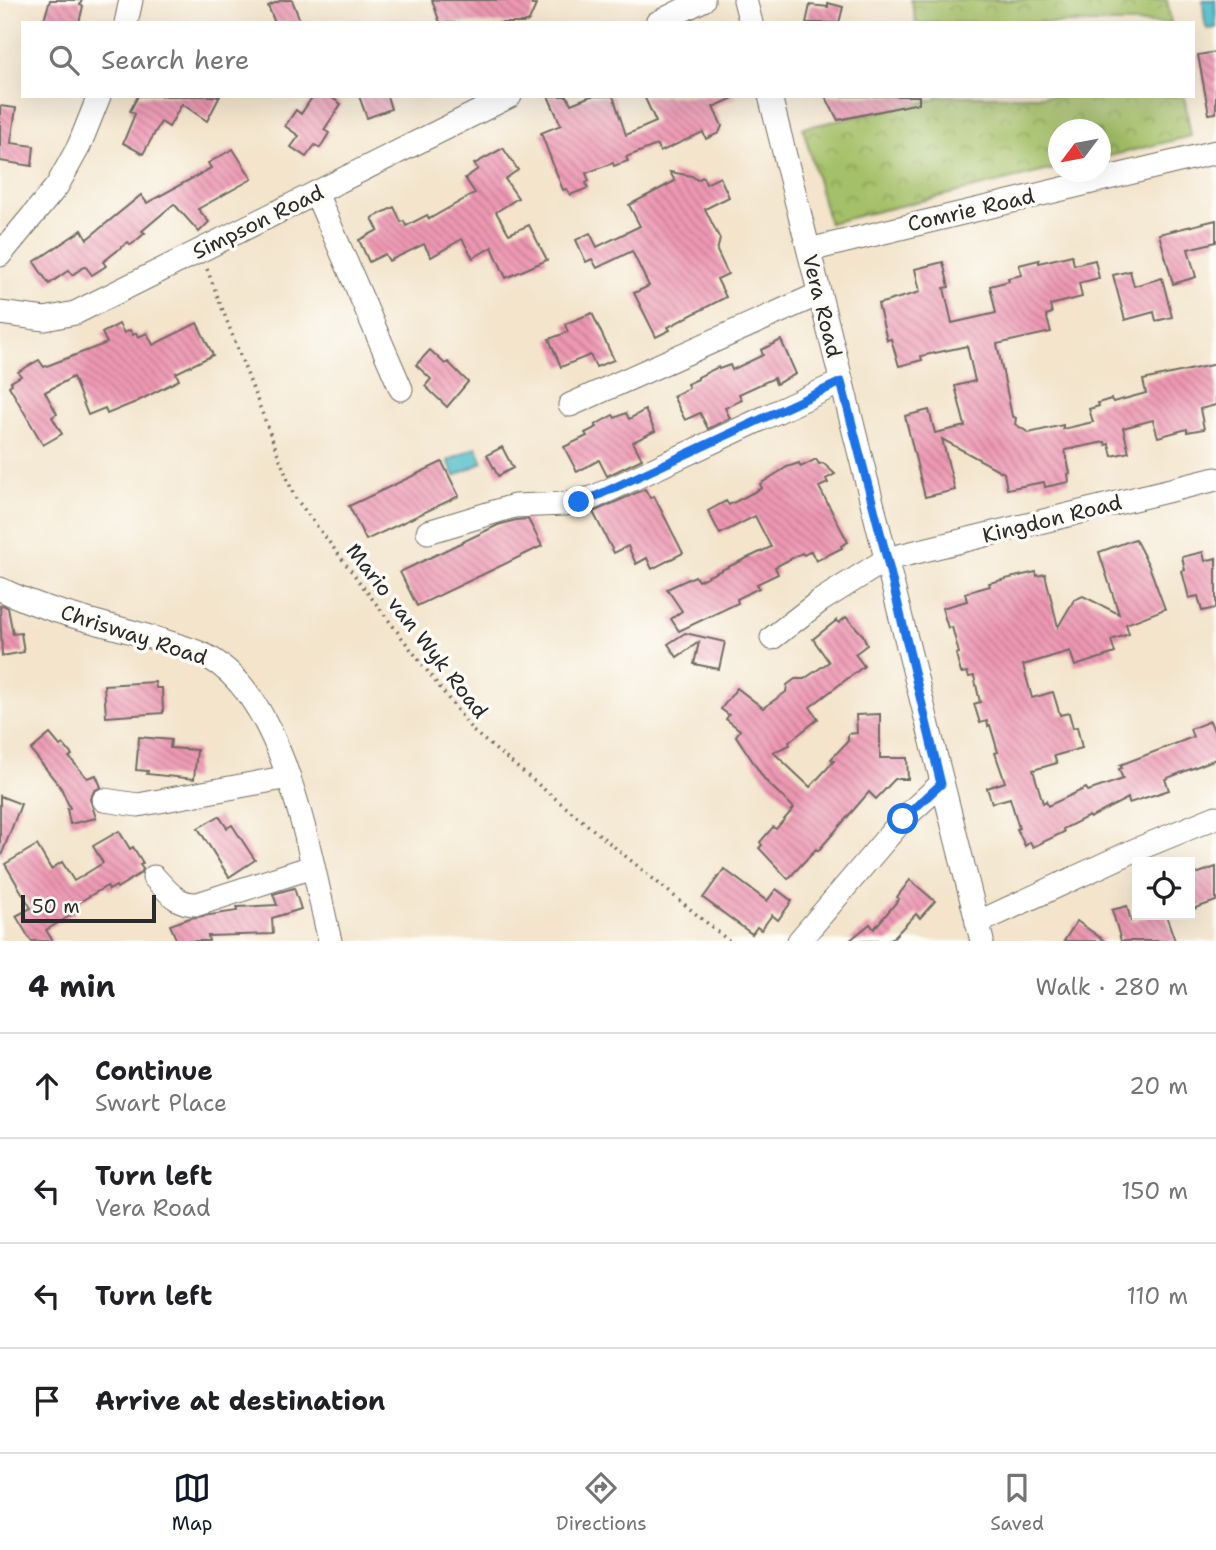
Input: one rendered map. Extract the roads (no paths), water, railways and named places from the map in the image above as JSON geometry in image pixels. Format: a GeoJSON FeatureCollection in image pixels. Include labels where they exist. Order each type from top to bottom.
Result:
{"type":"FeatureCollection","features":[{"type":"Feature","properties":{"kind":"street"},"geometry":{"type":"LineString","coordinates":[[126,21],[131,0]]}},
{"type":"Feature","properties":{"kind":"street"},"geometry":{"type":"LineString","coordinates":[[661,21],[703,0]]}},
{"type":"Feature","properties":{"kind":"street"},"geometry":{"type":"LineString","coordinates":[[745,0],[750,21]]}},
{"type":"Feature","properties":{"kind":"street"},"geometry":{"type":"LineString","coordinates":[[0,255],[57,186],[79,146],[98,98]]}},
{"type":"Feature","properties":{"kind":"street","name":"Simpson Road"},"geometry":{"type":"LineString","coordinates":[[0,313],[27,318],[62,317],[506,98]]}},
{"type":"Feature","properties":{"kind":"street","name":"Vera Road"},"geometry":{"type":"LineString","coordinates":[[770,98],[979,932]]}},
{"type":"Feature","properties":{"kind":"street","name":"Comrie Road"},"geometry":{"type":"LineString","coordinates":[[808,250],[1216,152]]}},
{"type":"Feature","properties":{"kind":"street"},"geometry":{"type":"LineString","coordinates":[[316,193],[401,389]]}},
{"type":"Feature","properties":{"kind":"street"},"geometry":{"type":"LineString","coordinates":[[570,405],[819,294]]}},
{"type":"Feature","properties":{"kind":"street"},"geometry":{"type":"LineString","coordinates":[[428,532],[514,506],[565,504],[592,498],[841,382]]}},
{"type":"Feature","properties":{"kind":"street","name":"Kingdon Road"},"geometry":{"type":"LineString","coordinates":[[772,638],[820,601],[887,559],[1216,479]]}},
{"type":"Feature","properties":{"kind":"street","name":"Chrisway Road"},"geometry":{"type":"LineString","coordinates":[[0,589],[26,600],[198,652],[212,659],[238,682],[252,700],[279,747],[330,941]]}},
{"type":"Feature","properties":{"kind":"street"},"geometry":{"type":"LineString","coordinates":[[104,800],[138,805],[289,777]]}},
{"type":"Feature","properties":{"kind":"street"},"geometry":{"type":"LineString","coordinates":[[799,941],[903,819],[941,784]]}},
{"type":"Feature","properties":{"kind":"street"},"geometry":{"type":"LineString","coordinates":[[979,932],[1133,851],[1216,817]]}},
{"type":"Feature","properties":{"kind":"street"},"geometry":{"type":"LineString","coordinates":[[154,877],[186,905],[198,904],[312,867]]}},
{"type":"Feature","properties":{"kind":"water"},"geometry":{"type":"Polygon","coordinates":[[[1203,0],[1215,0],[1216,28],[1207,29],[1203,0]]]}},
{"type":"Feature","properties":{"kind":"water"},"geometry":{"type":"Polygon","coordinates":[[[476,447],[483,462],[455,476],[448,461],[476,447]]]}}]}
